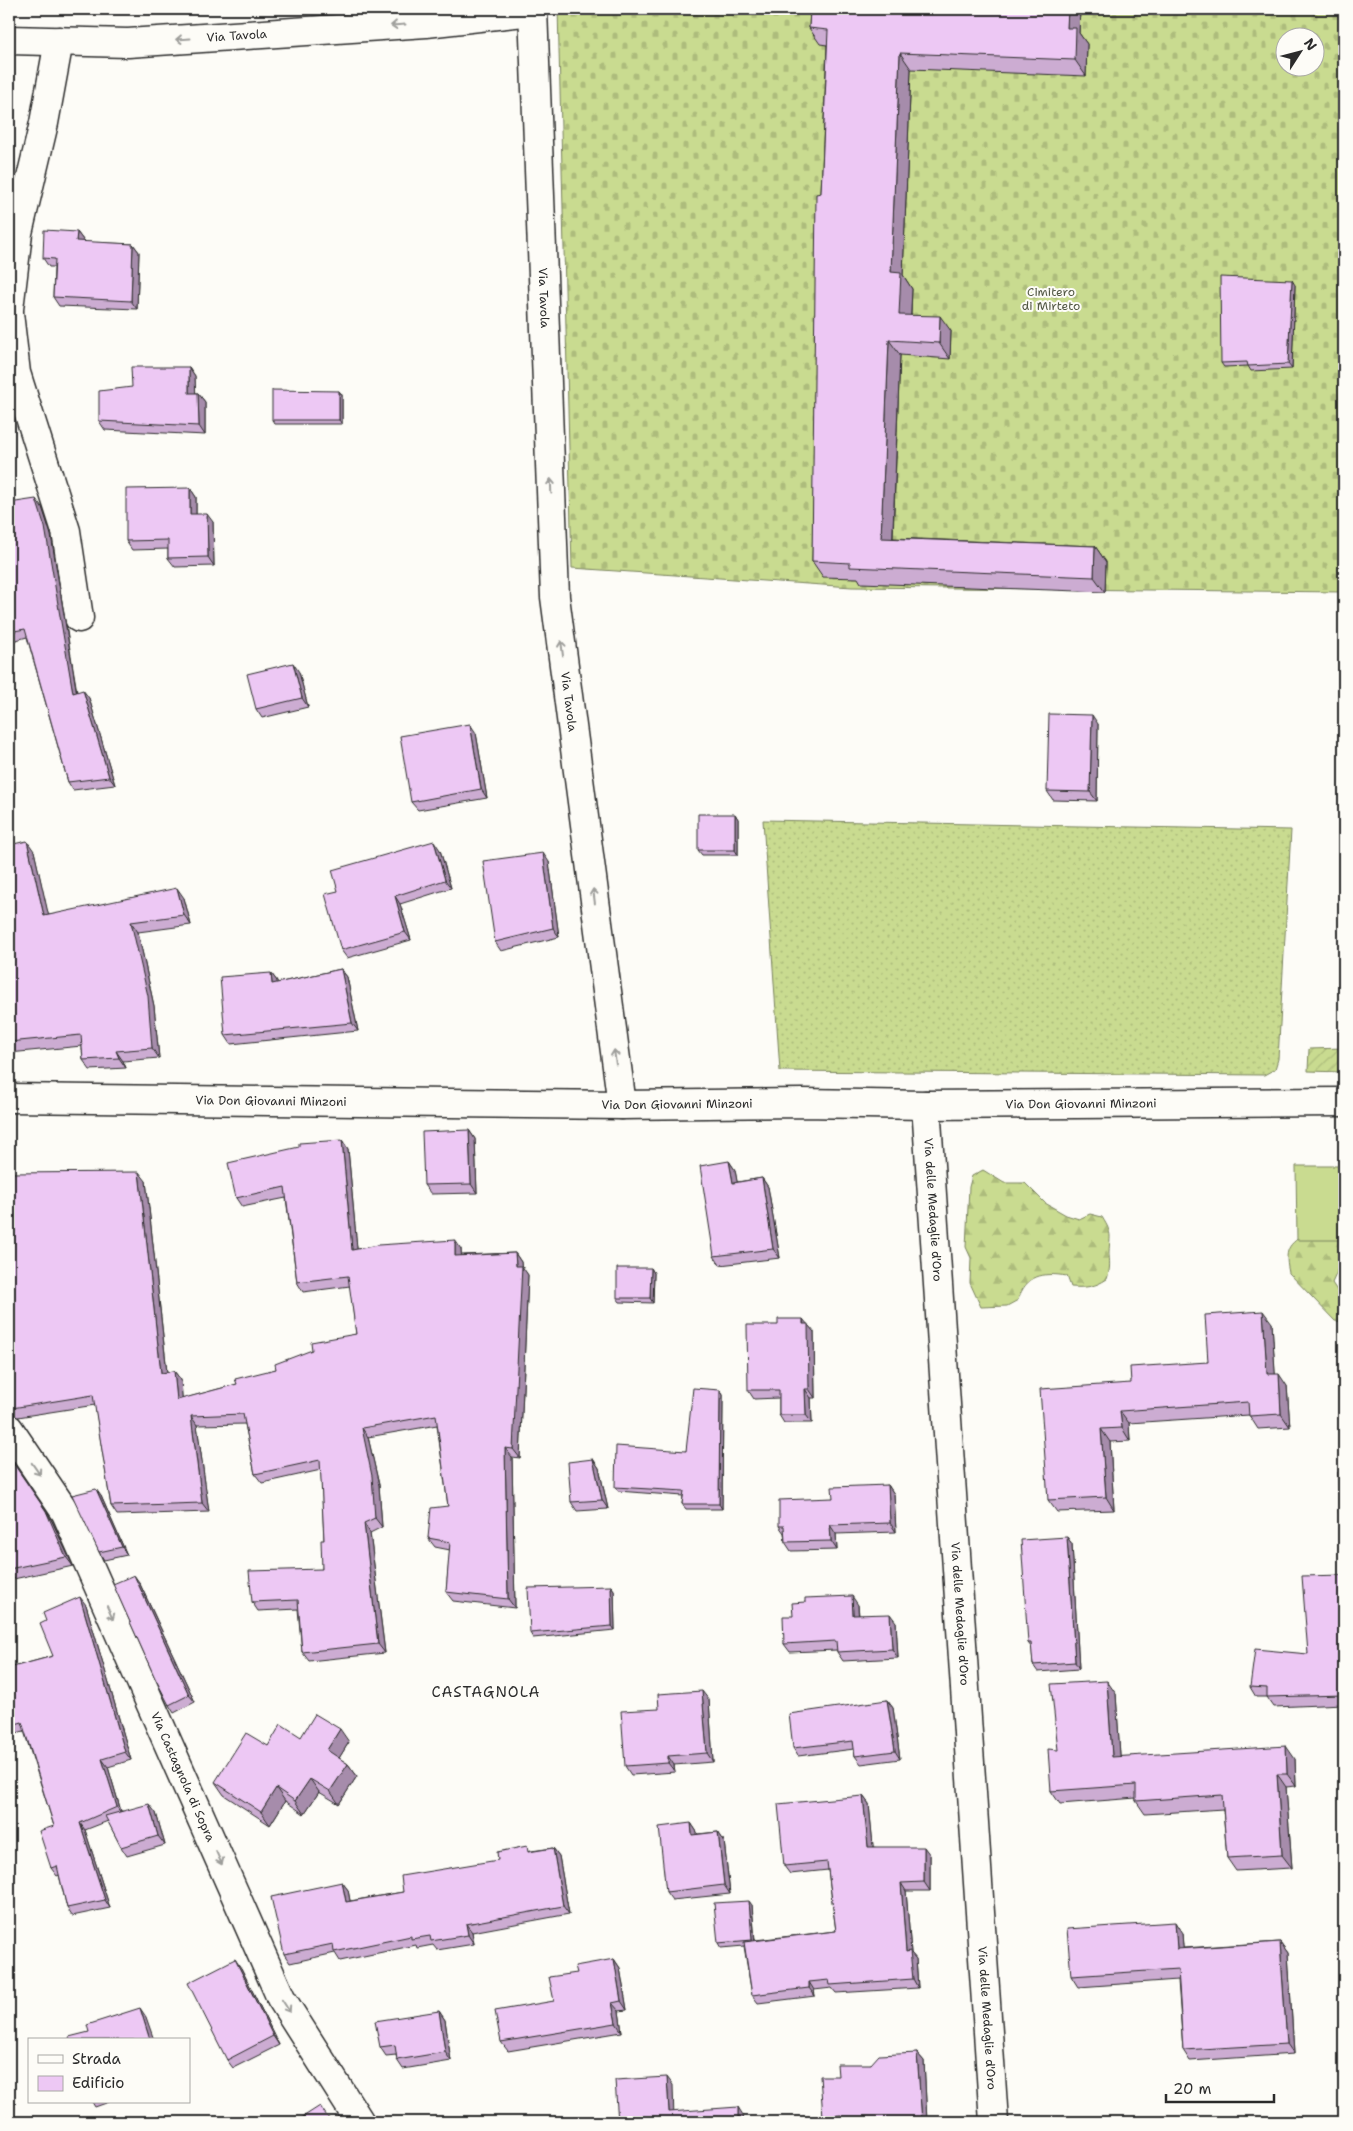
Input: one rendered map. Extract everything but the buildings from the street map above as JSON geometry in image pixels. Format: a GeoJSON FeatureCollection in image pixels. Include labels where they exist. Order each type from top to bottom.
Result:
{"type":"FeatureCollection","features":[{"type":"Feature","properties":{"kind":"street","name":"Via Tavola"},"geometry":{"type":"LineString","coordinates":[[9,40],[138,42],[426,23],[533,10],[555,597],[622,1105]]}},
{"type":"Feature","properties":{"kind":"street"},"geometry":{"type":"LineString","coordinates":[[9,309],[18,233],[44,123],[59,42]]}},
{"type":"Feature","properties":{"kind":"street"},"geometry":{"type":"LineString","coordinates":[[9,313],[16,373],[16,398],[66,531],[78,618]]}},
{"type":"Feature","properties":{"kind":"street","name":"Via Don Giovanni Minzoni"},"geometry":{"type":"LineString","coordinates":[[9,1098],[622,1105],[1344,1102]]}},
{"type":"Feature","properties":{"kind":"street","name":"Via delle Medaglie d'Oro"},"geometry":{"type":"LineString","coordinates":[[926,1105],[994,2122]]}},
{"type":"Feature","properties":{"kind":"street","name":"Via Castagnola di Sopra"},"geometry":{"type":"LineString","coordinates":[[9,1429],[66,1513],[281,1998],[360,2122]]}},
{"type":"Feature","properties":{"kind":"green space","name":"Cimitero di Mirteto"},"geometry":{"type":"Polygon","coordinates":[[[558,9],[1344,9],[1344,592],[852,587],[572,568],[558,9]]]}},
{"type":"Feature","properties":{"kind":"green space"},"geometry":{"type":"Polygon","coordinates":[[[763,820],[1291,830],[1278,1059],[1275,1069],[1264,1075],[780,1071],[763,820]]]}},
{"type":"Feature","properties":{"kind":"green space"},"geometry":{"type":"Polygon","coordinates":[[[1344,1048],[1344,1072],[1308,1071],[1309,1049],[1344,1048]]]}},
{"type":"Feature","properties":{"kind":"green space"},"geometry":{"type":"Polygon","coordinates":[[[1296,1166],[1344,1166],[1344,1240],[1297,1240],[1296,1166]]]}},
{"type":"Feature","properties":{"kind":"green space"},"geometry":{"type":"Polygon","coordinates":[[[983,1170],[1004,1183],[1025,1183],[1045,1203],[1066,1215],[1079,1219],[1090,1214],[1102,1217],[1110,1236],[1110,1267],[1107,1279],[1090,1286],[1071,1287],[1067,1276],[1043,1275],[1030,1280],[1021,1292],[1018,1300],[1007,1306],[981,1307],[970,1283],[971,1258],[966,1247],[969,1187],[972,1176],[983,1170]]]}},
{"type":"Feature","properties":{"kind":"green space"},"geometry":{"type":"Polygon","coordinates":[[[1310,1230],[1342,1237],[1344,1256],[1332,1283],[1344,1301],[1344,1322],[1335,1321],[1289,1273],[1287,1256],[1290,1246],[1310,1230]]]}},
{"type":"Feature","properties":{"kind":"district","name":"CASTAGNOLA"},"geometry":{"type":"Point","coordinates":[486,1692]}}]}
